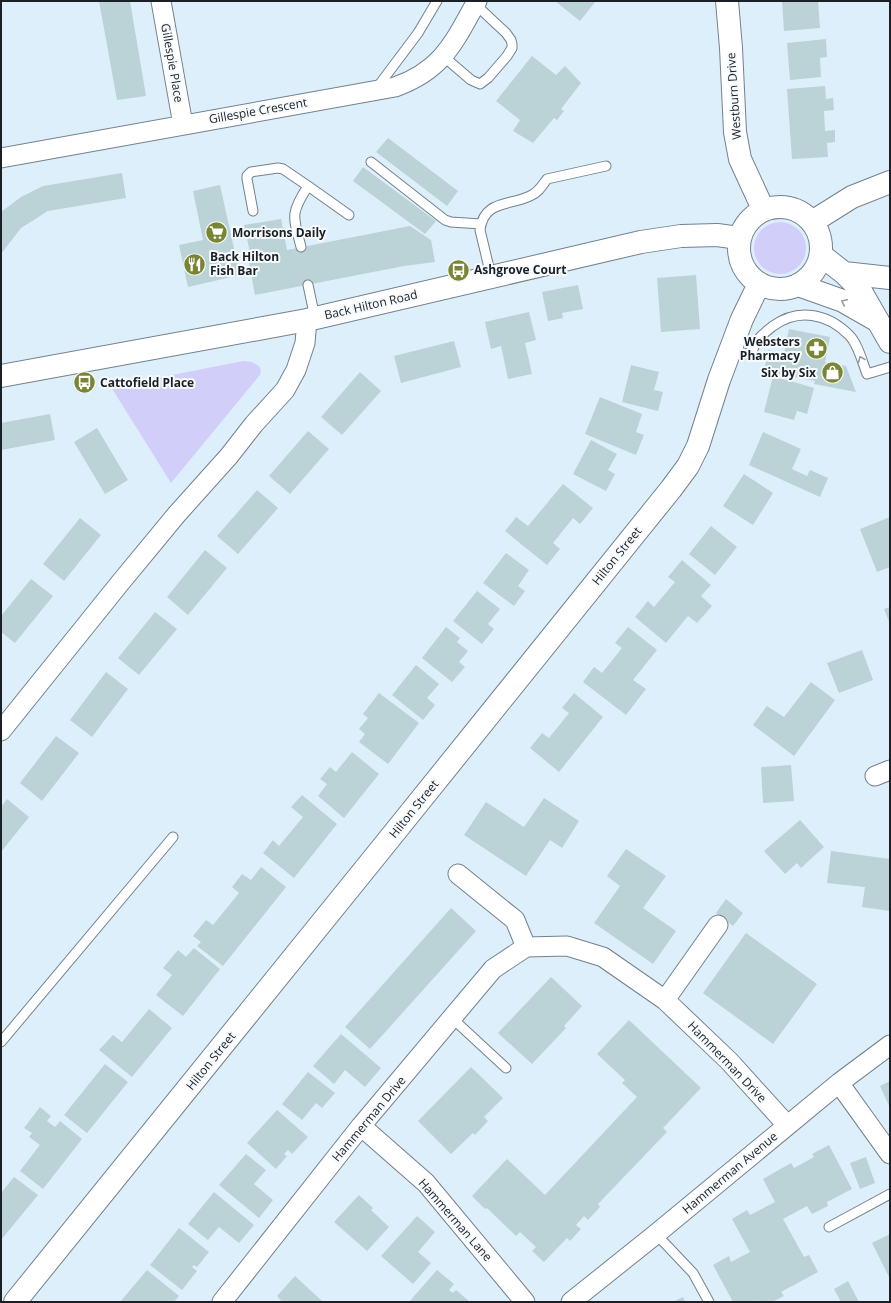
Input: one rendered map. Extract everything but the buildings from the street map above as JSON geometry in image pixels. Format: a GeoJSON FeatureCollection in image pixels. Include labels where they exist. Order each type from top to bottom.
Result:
{"type":"FeatureCollection","features":[{"type":"Feature","properties":{"kind":"street","name":"Gillespie Place"},"geometry":{"type":"LineString","coordinates":[[161,1],[183,125]]}},
{"type":"Feature","properties":{"kind":"street","name":"Westburn Drive"},"geometry":{"type":"LineString","coordinates":[[727,1],[735,132],[740,159],[763,210]]}},
{"type":"Feature","properties":{"kind":"street","name":"Gillespie Crescent"},"geometry":{"type":"LineString","coordinates":[[1,158],[395,87],[420,76],[443,56],[455,41],[476,3]]}},
{"type":"Feature","properties":{"kind":"street"},"geometry":{"type":"LineString","coordinates":[[812,222],[852,197],[890,182]]}},
{"type":"Feature","properties":{"kind":"street"},"geometry":{"type":"LineString","coordinates":[[777,206],[790,207],[802,213],[812,222],[818,232],[821,243],[821,255],[818,264],[813,273],[798,285],[789,288],[768,288],[759,284],[752,278],[741,264],[739,256],[739,238],[744,226],[752,216],[763,210],[777,206]]}},
{"type":"Feature","properties":{"kind":"street","name":"Back Hilton Road"},"geometry":{"type":"LineString","coordinates":[[1,376],[311,319],[641,242],[676,237],[711,235],[739,238]]}},
{"type":"Feature","properties":{"kind":"street"},"geometry":{"type":"LineString","coordinates":[[821,255],[844,273],[859,288],[886,331]]}},
{"type":"Feature","properties":{"kind":"street"},"geometry":{"type":"LineString","coordinates":[[844,273],[890,278]]}},
{"type":"Feature","properties":{"kind":"street","name":"Hilton Street"},"geometry":{"type":"LineString","coordinates":[[15,1302],[392,837],[688,466],[698,446],[719,380],[742,319],[759,284]]}},
{"type":"Feature","properties":{"kind":"street"},"geometry":{"type":"LineString","coordinates":[[798,285],[843,302],[886,331]]}},
{"type":"Feature","properties":{"kind":"street"},"geometry":{"type":"LineString","coordinates":[[1,731],[177,514],[229,456],[254,424],[286,390],[296,370],[311,319]]}},
{"type":"Feature","properties":{"kind":"street"},"geometry":{"type":"LineString","coordinates":[[458,874],[515,920],[526,947]]}},
{"type":"Feature","properties":{"kind":"street"},"geometry":{"type":"LineString","coordinates":[[665,1000],[718,925]]}},
{"type":"Feature","properties":{"kind":"street","name":"Hammerman Drive"},"geometry":{"type":"LineString","coordinates":[[222,1302],[362,1126],[453,1019],[493,969],[526,947],[567,946],[603,957],[665,1000],[730,1061],[787,1125]]}},
{"type":"Feature","properties":{"kind":"street","name":"Hammerman Avenue"},"geometry":{"type":"LineString","coordinates":[[571,1302],[839,1083],[890,1045]]}},
{"type":"Feature","properties":{"kind":"street"},"geometry":{"type":"LineString","coordinates":[[839,1083],[890,1154]]}},
{"type":"Feature","properties":{"kind":"street","name":"Hammerman Lane"},"geometry":{"type":"LineString","coordinates":[[362,1126],[426,1184],[525,1302]]}},
{"type":"Feature","properties":{"kind":"lane"},"geometry":{"type":"LineString","coordinates":[[375,90],[418,33],[437,1]]}},
{"type":"Feature","properties":{"kind":"lane"},"geometry":{"type":"LineString","coordinates":[[443,56],[471,80],[480,84],[488,78],[510,52],[512,44],[509,37],[476,3]]}},
{"type":"Feature","properties":{"kind":"lane"},"geometry":{"type":"LineString","coordinates":[[371,162],[445,220],[451,222],[481,224]]}},
{"type":"Feature","properties":{"kind":"lane"},"geometry":{"type":"LineString","coordinates":[[491,276],[481,237],[481,224],[487,212],[498,205],[530,196],[540,189],[547,179],[606,166]]}},
{"type":"Feature","properties":{"kind":"lane"},"geometry":{"type":"LineString","coordinates":[[253,212],[247,176],[251,172],[278,168],[283,169],[349,215]]}},
{"type":"Feature","properties":{"kind":"lane"},"geometry":{"type":"LineString","coordinates":[[301,247],[294,222],[294,212],[308,186]]}},
{"type":"Feature","properties":{"kind":"lane"},"geometry":{"type":"LineString","coordinates":[[308,285],[311,319]]}},
{"type":"Feature","properties":{"kind":"lane"},"geometry":{"type":"LineString","coordinates":[[730,350],[751,355],[757,340],[781,320],[793,316],[810,315],[825,319],[838,325],[850,336],[867,374],[890,367]]}},
{"type":"Feature","properties":{"kind":"lane"},"geometry":{"type":"LineString","coordinates":[[1,1042],[173,837]]}},
{"type":"Feature","properties":{"kind":"lane"},"geometry":{"type":"LineString","coordinates":[[453,1019],[506,1068]]}},
{"type":"Feature","properties":{"kind":"lane"},"geometry":{"type":"LineString","coordinates":[[829,1227],[890,1194]]}},
{"type":"Feature","properties":{"kind":"lane"},"geometry":{"type":"LineString","coordinates":[[656,1234],[692,1273],[709,1302]]}},
{"type":"Feature","properties":{"kind":"shaded area"},"geometry":{"type":"Polygon","coordinates":[[[775,222],[785,222],[794,226],[802,234],[806,243],[806,253],[802,262],[794,270],[785,274],[775,274],[766,270],[758,262],[754,253],[754,243],[758,234],[766,226],[775,222]]]}},
{"type":"Feature","properties":{"kind":"shaded area"},"geometry":{"type":"Polygon","coordinates":[[[243,361],[252,362],[259,366],[261,371],[260,375],[171,483],[111,387],[243,361]]]}},
{"type":"Feature","properties":{"kind":"place","name":"Morrisons Daily"},"geometry":{"type":"Point","coordinates":[216,233]}},
{"type":"Feature","properties":{"kind":"place","name":"Back Hilton Fish Bar"},"geometry":{"type":"Point","coordinates":[195,264]}},
{"type":"Feature","properties":{"kind":"place","name":"Ashgrove Court"},"geometry":{"type":"Point","coordinates":[458,270]}},
{"type":"Feature","properties":{"kind":"place","name":"Websters Pharmacy"},"geometry":{"type":"Point","coordinates":[816,349]}},
{"type":"Feature","properties":{"kind":"place","name":"Six by Six"},"geometry":{"type":"Point","coordinates":[832,373]}},
{"type":"Feature","properties":{"kind":"place","name":"Cattofield Place"},"geometry":{"type":"Point","coordinates":[84,383]}}]}
